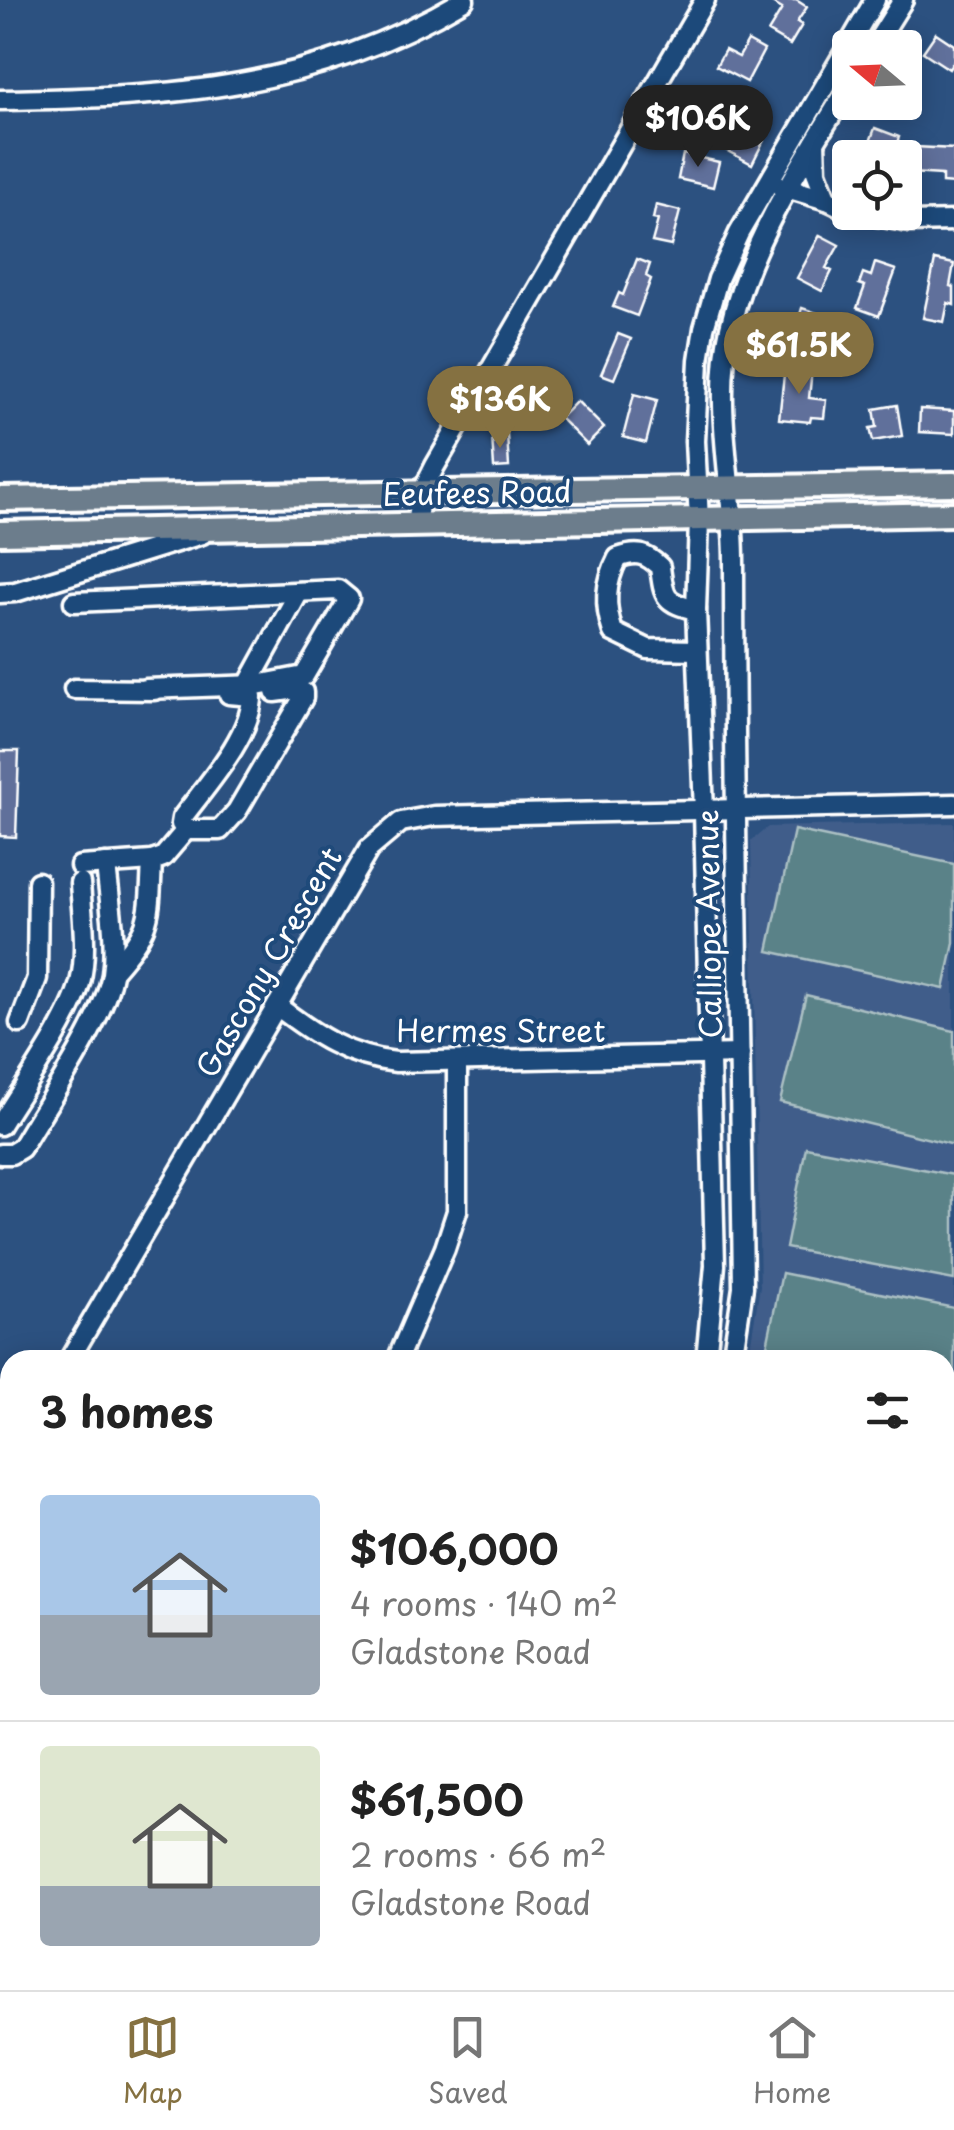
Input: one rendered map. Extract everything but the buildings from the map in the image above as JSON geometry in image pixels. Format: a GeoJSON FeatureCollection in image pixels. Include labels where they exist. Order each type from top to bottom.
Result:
{"type":"FeatureCollection","features":[{"type":"Feature","properties":{"kind":"main road","name":"Eeufees Road"},"geometry":{"type":"LineString","coordinates":[[0,499],[954,484]]}},
{"type":"Feature","properties":{"kind":"main road","name":"Eeufees Road"},"geometry":{"type":"LineString","coordinates":[[0,533],[954,514]]}},
{"type":"Feature","properties":{"kind":"street"},"geometry":{"type":"LineString","coordinates":[[416,524],[421,494],[705,0]]}},
{"type":"Feature","properties":{"kind":"street","name":"Calliope Avenue"},"geometry":{"type":"LineString","coordinates":[[707,1350],[715,1265],[696,610],[700,521],[696,404],[704,328],[718,279],[739,233],[875,0]]}},
{"type":"Feature","properties":{"kind":"street"},"geometry":{"type":"LineString","coordinates":[[884,30],[903,0]]}},
{"type":"Feature","properties":{"kind":"street"},"geometry":{"type":"LineString","coordinates":[[0,100],[109,98],[246,83],[350,56],[408,33],[452,3]]}},
{"type":"Feature","properties":{"kind":"street","name":"Calliope Avenue"},"geometry":{"type":"LineString","coordinates":[[734,1350],[743,1287],[734,520],[722,388],[730,328],[756,253],[832,114]]}},
{"type":"Feature","properties":{"kind":"street"},"geometry":{"type":"LineString","coordinates":[[797,133],[815,142],[816,172],[826,200]]}},
{"type":"Feature","properties":{"kind":"street"},"geometry":{"type":"LineString","coordinates":[[770,180],[788,190],[832,203]]}},
{"type":"Feature","properties":{"kind":"street"},"geometry":{"type":"LineString","coordinates":[[922,222],[954,221]]}},
{"type":"Feature","properties":{"kind":"street"},"geometry":{"type":"LineString","coordinates":[[7,592],[222,528]]}},
{"type":"Feature","properties":{"kind":"street"},"geometry":{"type":"LineString","coordinates":[[696,610],[674,604],[664,595],[660,566],[648,556],[634,552],[618,558],[610,573],[606,599],[613,632],[648,648],[697,650]]}},
{"type":"Feature","properties":{"kind":"street"},"geometry":{"type":"LineString","coordinates":[[74,602],[338,590],[349,599],[304,676],[252,690]]}},
{"type":"Feature","properties":{"kind":"street"},"geometry":{"type":"LineString","coordinates":[[186,830],[182,818],[227,758],[248,718],[250,682],[299,592]]}},
{"type":"Feature","properties":{"kind":"street"},"geometry":{"type":"LineString","coordinates":[[74,689],[303,692],[228,824],[220,830],[186,830]]}},
{"type":"Feature","properties":{"kind":"street","name":"Gascony Crescent"},"geometry":{"type":"LineString","coordinates":[[75,1350],[370,849],[401,822],[434,816],[954,804]]}},
{"type":"Feature","properties":{"kind":"street"},"geometry":{"type":"LineString","coordinates":[[0,1125],[68,1011],[80,983],[84,941],[80,874],[106,864],[164,857],[186,830]]}},
{"type":"Feature","properties":{"kind":"street"},"geometry":{"type":"LineString","coordinates":[[113,970],[135,946],[147,925],[152,861]]}},
{"type":"Feature","properties":{"kind":"street"},"geometry":{"type":"LineString","coordinates":[[0,1154],[12,1154],[21,1148],[98,1014],[113,970],[106,864]]}},
{"type":"Feature","properties":{"kind":"street"},"geometry":{"type":"LineString","coordinates":[[20,1023],[36,978],[38,882]]}},
{"type":"Feature","properties":{"kind":"street","name":"Hermes Street"},"geometry":{"type":"LineString","coordinates":[[277,1006],[312,1032],[349,1052],[396,1062],[740,1054]]}},
{"type":"Feature","properties":{"kind":"street"},"geometry":{"type":"LineString","coordinates":[[400,1350],[457,1211],[457,1063]]}},
{"type":"Feature","properties":{"kind":"shaded area"},"geometry":{"type":"Polygon","coordinates":[[[954,823],[954,1350],[750,1350],[760,1286],[751,841],[768,827],[954,823]]]}},
{"type":"Feature","properties":{"kind":"green space"},"geometry":{"type":"Polygon","coordinates":[[[794,830],[954,864],[954,943],[944,989],[768,951],[794,830]]]}},
{"type":"Feature","properties":{"kind":"green space"},"geometry":{"type":"Polygon","coordinates":[[[806,995],[954,1031],[954,1145],[780,1102],[806,995]]]}},
{"type":"Feature","properties":{"kind":"green space"},"geometry":{"type":"Polygon","coordinates":[[[806,1147],[954,1175],[954,1280],[786,1248],[806,1147]]]}},
{"type":"Feature","properties":{"kind":"green space"},"geometry":{"type":"Polygon","coordinates":[[[782,1273],[954,1308],[954,1350],[766,1350],[782,1273]]]}}]}
